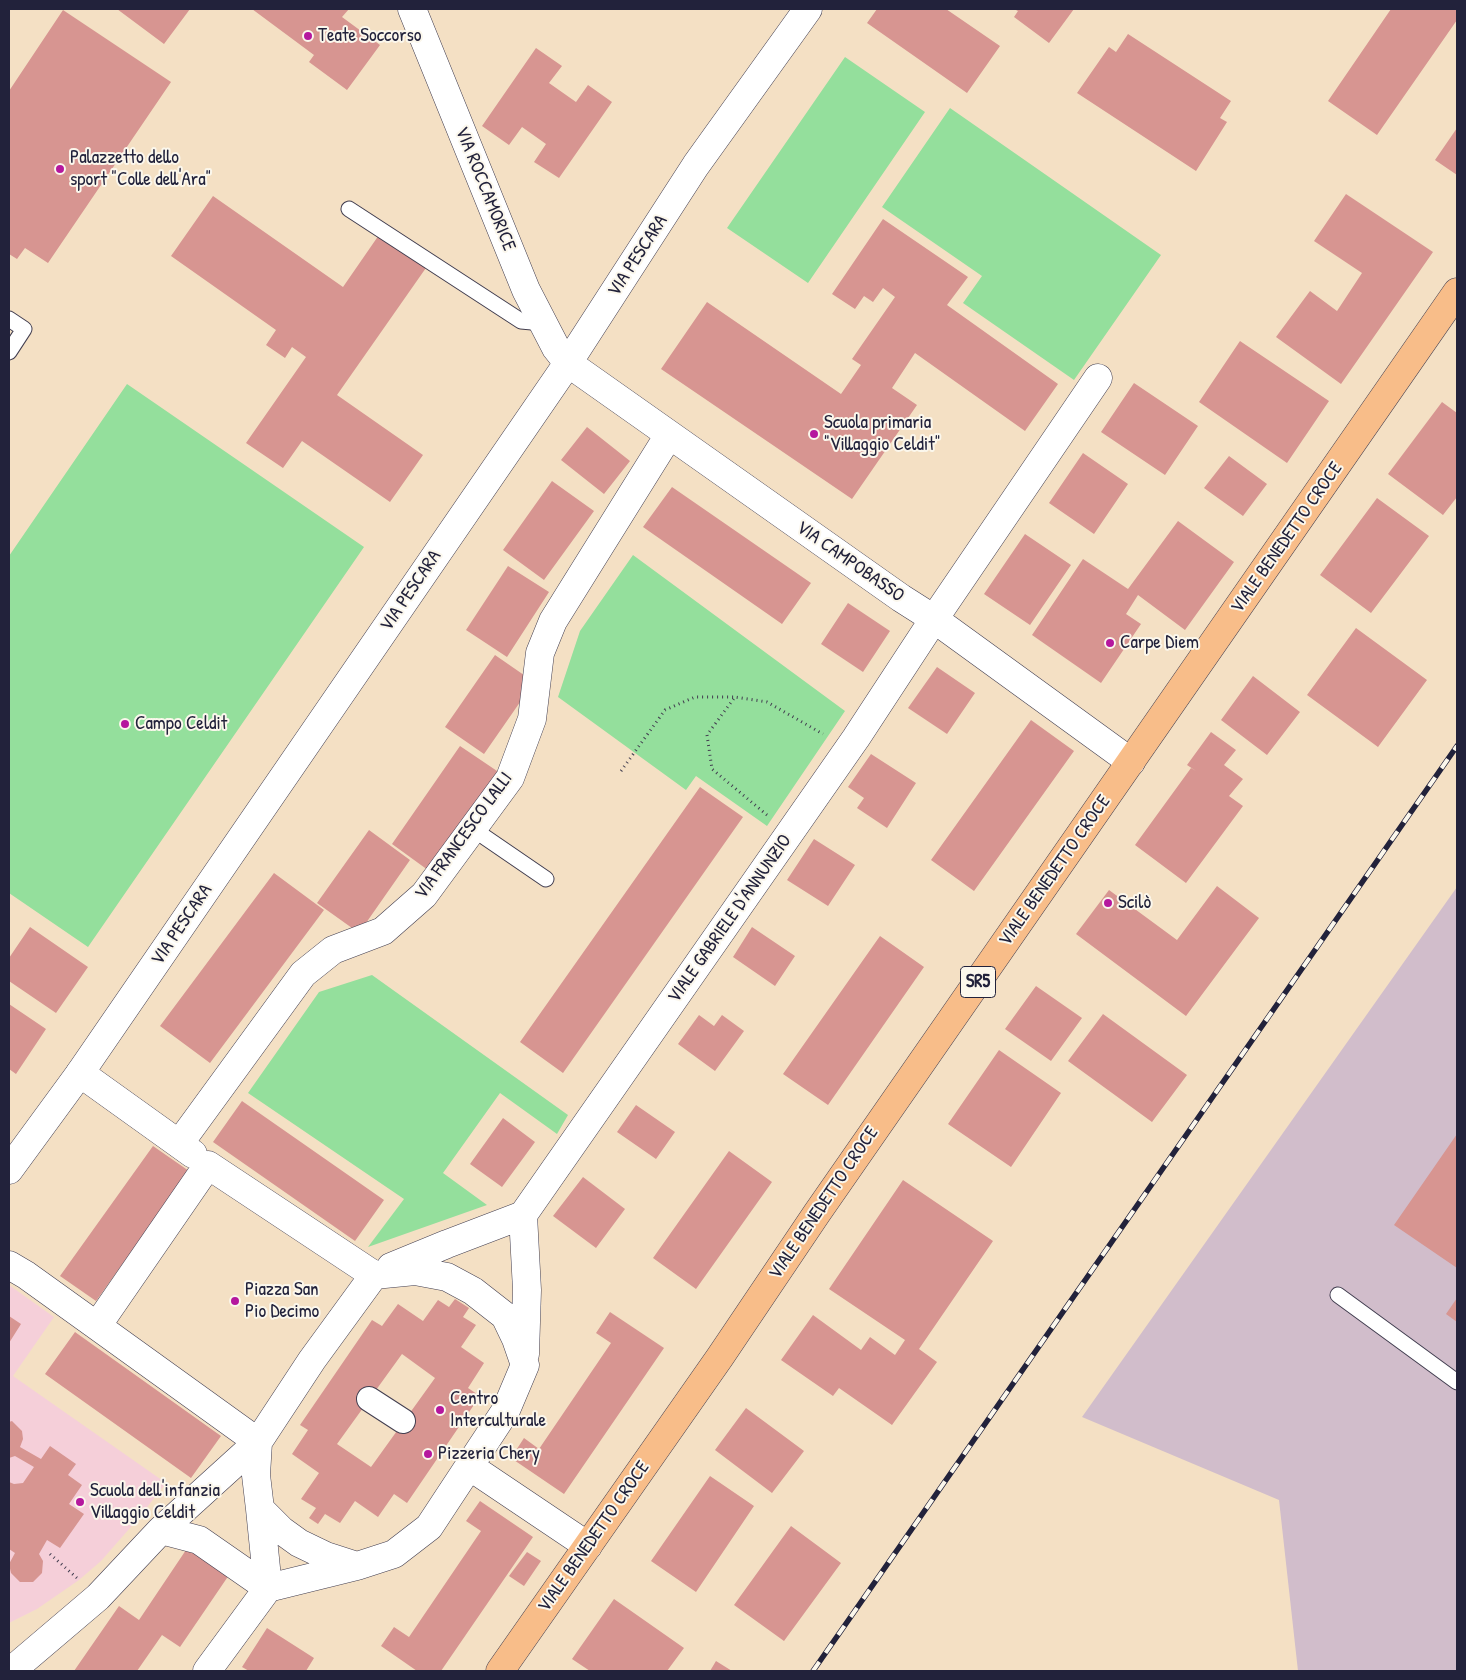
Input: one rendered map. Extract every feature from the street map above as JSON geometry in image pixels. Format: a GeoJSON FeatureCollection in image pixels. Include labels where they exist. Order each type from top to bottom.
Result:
{"type":"FeatureCollection","features":[{"type":"Feature","properties":{"kind":"main road","name":"VIALE BENEDETTO CROCE"},"geometry":{"type":"LineString","coordinates":[[500,1671],[720,1357],[817,1212],[1457,292]]}},
{"type":"Feature","properties":{"kind":"street","name":"VIA ROCCAMORICE"},"geometry":{"type":"LineString","coordinates":[[412,9],[526,290],[556,348],[568,363]]}},
{"type":"Feature","properties":{"kind":"street","name":"VIA PESCARA"},"geometry":{"type":"LineString","coordinates":[[9,1170],[80,1074],[568,363],[696,165],[808,9]]}},
{"type":"Feature","properties":{"kind":"street","name":"VIA CAMPOBASSO"},"geometry":{"type":"LineString","coordinates":[[568,363],[901,598],[934,619],[1131,762]]}},
{"type":"Feature","properties":{"kind":"street","name":"VIALE GABRIELE D'ANNUNZIO"},"geometry":{"type":"LineString","coordinates":[[523,1215],[856,738],[934,619],[1098,378]]}},
{"type":"Feature","properties":{"kind":"street","name":"VIA FRANCESCO LALLI"},"geometry":{"type":"LineString","coordinates":[[179,1144],[303,974],[334,950],[384,931],[424,895],[510,778],[532,719],[540,653],[553,621],[669,435]]}},
{"type":"Feature","properties":{"kind":"street"},"geometry":{"type":"LineString","coordinates":[[80,1074],[208,1165],[374,1275],[415,1271],[447,1277],[473,1290],[505,1316],[516,1338],[524,1365]]}},
{"type":"Feature","properties":{"kind":"street"},"geometry":{"type":"LineString","coordinates":[[97,1326],[208,1165]]}},
{"type":"Feature","properties":{"kind":"street"},"geometry":{"type":"LineString","coordinates":[[11,1671],[98,1596],[162,1530],[258,1442],[312,1360],[374,1275],[523,1215],[527,1290],[524,1365],[506,1410],[429,1527],[394,1554],[357,1566],[268,1588],[207,1671]]}},
{"type":"Feature","properties":{"kind":"street"},"geometry":{"type":"LineString","coordinates":[[9,1265],[26,1275],[258,1442]]}},
{"type":"Feature","properties":{"kind":"street"},"geometry":{"type":"LineString","coordinates":[[369,1399],[403,1422]]}},
{"type":"Feature","properties":{"kind":"street"},"geometry":{"type":"LineString","coordinates":[[258,1442],[256,1475],[268,1588]]}},
{"type":"Feature","properties":{"kind":"street"},"geometry":{"type":"LineString","coordinates":[[469,1466],[588,1546]]}},
{"type":"Feature","properties":{"kind":"street"},"geometry":{"type":"LineString","coordinates":[[260,1509],[281,1530],[300,1543],[326,1556],[357,1566]]}},
{"type":"Feature","properties":{"kind":"street"},"geometry":{"type":"LineString","coordinates":[[162,1530],[199,1540],[268,1588]]}},
{"type":"Feature","properties":{"kind":"lane"},"geometry":{"type":"LineString","coordinates":[[349,209],[521,321],[542,323]]}},
{"type":"Feature","properties":{"kind":"lane"},"geometry":{"type":"LineString","coordinates":[[9,319],[24,329],[9,352]]}},
{"type":"Feature","properties":{"kind":"lane"},"geometry":{"type":"LineString","coordinates":[[472,829],[546,879]]}},
{"type":"Feature","properties":{"kind":"lane"},"geometry":{"type":"LineString","coordinates":[[1338,1295],[1457,1382]]}},
{"type":"Feature","properties":{"kind":"path"},"geometry":{"type":"LineString","coordinates":[[621,771],[665,710],[695,697],[735,696],[767,702],[820,733],[856,738]]}},
{"type":"Feature","properties":{"kind":"path"},"geometry":{"type":"LineString","coordinates":[[735,696],[707,735],[712,769],[789,834]]}},
{"type":"Feature","properties":{"kind":"path"},"geometry":{"type":"LineString","coordinates":[[50,1554],[98,1596]]}},
{"type":"Feature","properties":{"kind":"shaded area"},"geometry":{"type":"Polygon","coordinates":[[[1457,887],[1457,1671],[1298,1671],[1279,1500],[1082,1417],[1457,887]]]}},
{"type":"Feature","properties":{"kind":"shaded area","name":"Scuola dell'infanzia Villaggio Celdit"},"geometry":{"type":"Polygon","coordinates":[[[9,1285],[54,1317],[13,1376],[166,1483],[101,1561],[79,1580],[37,1609],[9,1623],[9,1285]]]}},
{"type":"Feature","properties":{"kind":"green space"},"geometry":{"type":"Polygon","coordinates":[[[845,57],[925,112],[808,283],[727,228],[845,57]]]}},
{"type":"Feature","properties":{"kind":"green space"},"geometry":{"type":"Polygon","coordinates":[[[950,108],[1161,255],[1074,380],[963,303],[982,276],[882,207],[950,108]]]}},
{"type":"Feature","properties":{"kind":"green space","name":"Campo Celdit"},"geometry":{"type":"Polygon","coordinates":[[[127,384],[364,547],[88,947],[9,893],[9,556],[127,384]]]}},
{"type":"Feature","properties":{"kind":"green space"},"geometry":{"type":"Polygon","coordinates":[[[633,555],[845,711],[767,826],[696,776],[686,790],[558,697],[580,631],[633,555]]]}},
{"type":"Feature","properties":{"kind":"green space"},"geometry":{"type":"Polygon","coordinates":[[[372,975],[568,1115],[557,1134],[500,1093],[443,1173],[487,1205],[368,1247],[404,1199],[248,1093],[319,992],[372,975]]]}},
{"type":"Feature","properties":{"kind":"building"},"geometry":{"type":"Polygon","coordinates":[[[117,9],[190,9],[164,44],[117,9]]]}},
{"type":"Feature","properties":{"kind":"building"},"geometry":{"type":"Polygon","coordinates":[[[252,9],[349,9],[342,17],[380,45],[347,90],[309,62],[314,55],[252,9]]]}},
{"type":"Feature","properties":{"kind":"building"},"geometry":{"type":"Polygon","coordinates":[[[877,9],[946,9],[1000,46],[967,93],[867,23],[877,9]]]}},
{"type":"Feature","properties":{"kind":"building"},"geometry":{"type":"Polygon","coordinates":[[[1014,9],[1074,9],[1049,43],[1014,17],[1018,11],[1014,9]]]}},
{"type":"Feature","properties":{"kind":"building"},"geometry":{"type":"Polygon","coordinates":[[[1391,9],[1457,9],[1457,20],[1377,135],[1328,101],[1391,9]]]}},
{"type":"Feature","properties":{"kind":"building","name":"Palazzetto dello sport \"Colle dell'Ara\""},"geometry":{"type":"Polygon","coordinates":[[[63,10],[171,82],[48,263],[25,248],[17,259],[9,254],[9,91],[63,10]]]}},
{"type":"Feature","properties":{"kind":"building"},"geometry":{"type":"Polygon","coordinates":[[[1128,34],[1231,101],[1220,118],[1227,122],[1196,171],[1077,93],[1109,47],[1116,52],[1128,34]]]}},
{"type":"Feature","properties":{"kind":"building"},"geometry":{"type":"Polygon","coordinates":[[[536,48],[562,66],[549,83],[576,102],[588,85],[612,102],[559,178],[534,162],[546,144],[522,127],[509,145],[482,126],[536,48]]]}},
{"type":"Feature","properties":{"kind":"building"},"geometry":{"type":"Polygon","coordinates":[[[1457,128],[1457,175],[1435,160],[1457,128]]]}},
{"type":"Feature","properties":{"kind":"building"},"geometry":{"type":"Polygon","coordinates":[[[1346,194],[1433,252],[1341,384],[1276,337],[1310,291],[1337,311],[1362,273],[1314,241],[1346,194]]]}},
{"type":"Feature","properties":{"kind":"building"},"geometry":{"type":"Polygon","coordinates":[[[213,196],[343,287],[381,232],[428,265],[337,395],[423,455],[390,502],[302,441],[283,468],[246,443],[306,357],[292,347],[285,358],[266,345],[276,330],[171,256],[213,196]]]}},
{"type":"Feature","properties":{"kind":"building"},"geometry":{"type":"Polygon","coordinates":[[[883,219],[968,277],[947,305],[1058,384],[1025,431],[915,353],[892,388],[917,405],[852,499],[661,369],[707,302],[841,394],[861,365],[852,359],[895,297],[883,288],[873,302],[864,296],[855,309],[832,294],[883,219]]]}},
{"type":"Feature","properties":{"kind":"building"},"geometry":{"type":"Polygon","coordinates":[[[1240,341],[1329,401],[1287,463],[1199,402],[1240,341]]]}},
{"type":"Feature","properties":{"kind":"building"},"geometry":{"type":"Polygon","coordinates":[[[1134,383],[1198,426],[1165,475],[1101,432],[1134,383]]]}},
{"type":"Feature","properties":{"kind":"building"},"geometry":{"type":"Polygon","coordinates":[[[1442,402],[1457,413],[1457,497],[1443,515],[1388,474],[1442,402]]]}},
{"type":"Feature","properties":{"kind":"building"},"geometry":{"type":"Polygon","coordinates":[[[587,427],[630,461],[604,494],[561,460],[587,427]]]}},
{"type":"Feature","properties":{"kind":"building"},"geometry":{"type":"Polygon","coordinates":[[[1083,453],[1128,484],[1094,534],[1049,503],[1083,453]]]}},
{"type":"Feature","properties":{"kind":"building"},"geometry":{"type":"Polygon","coordinates":[[[1229,456],[1267,484],[1243,516],[1204,488],[1229,456]]]}},
{"type":"Feature","properties":{"kind":"building"},"geometry":{"type":"Polygon","coordinates":[[[552,481],[594,511],[544,580],[503,550],[552,481]]]}},
{"type":"Feature","properties":{"kind":"building"},"geometry":{"type":"Polygon","coordinates":[[[672,487],[811,583],[782,624],[643,527],[672,487]]]}},
{"type":"Feature","properties":{"kind":"building"},"geometry":{"type":"Polygon","coordinates":[[[1377,498],[1429,536],[1371,613],[1320,575],[1377,498]]]}},
{"type":"Feature","properties":{"kind":"building"},"geometry":{"type":"Polygon","coordinates":[[[1178,521],[1234,562],[1185,630],[1138,595],[1126,614],[1141,624],[1101,683],[1032,635],[1083,559],[1128,589],[1178,521]]]}},
{"type":"Feature","properties":{"kind":"building"},"geometry":{"type":"Polygon","coordinates":[[[1025,534],[1071,565],[1030,625],[984,594],[1025,534]]]}},
{"type":"Feature","properties":{"kind":"building"},"geometry":{"type":"Polygon","coordinates":[[[508,566],[549,592],[507,657],[466,630],[508,566]]]}},
{"type":"Feature","properties":{"kind":"building"},"geometry":{"type":"Polygon","coordinates":[[[848,603],[890,631],[863,672],[821,644],[848,603]]]}},
{"type":"Feature","properties":{"kind":"building"},"geometry":{"type":"Polygon","coordinates":[[[1356,628],[1427,680],[1378,747],[1307,695],[1356,628]]]}},
{"type":"Feature","properties":{"kind":"building"},"geometry":{"type":"Polygon","coordinates":[[[495,655],[534,682],[484,754],[445,727],[495,655]]]}},
{"type":"Feature","properties":{"kind":"building"},"geometry":{"type":"Polygon","coordinates":[[[937,667],[975,693],[947,734],[908,708],[937,667]]]}},
{"type":"Feature","properties":{"kind":"building"},"geometry":{"type":"Polygon","coordinates":[[[1253,676],[1300,712],[1267,755],[1221,720],[1253,676]]]}},
{"type":"Feature","properties":{"kind":"building"},"geometry":{"type":"Polygon","coordinates":[[[1031,720],[1074,751],[974,891],[931,860],[1031,720]]]}},
{"type":"Feature","properties":{"kind":"building"},"geometry":{"type":"Polygon","coordinates":[[[1211,732],[1236,750],[1224,765],[1243,779],[1229,796],[1243,806],[1186,883],[1135,845],[1191,768],[1196,771],[1187,765],[1211,732]]]}},
{"type":"Feature","properties":{"kind":"building"},"geometry":{"type":"Polygon","coordinates":[[[460,746],[500,773],[432,873],[392,844],[460,746]]]}},
{"type":"Feature","properties":{"kind":"building"},"geometry":{"type":"Polygon","coordinates":[[[871,754],[916,783],[887,828],[857,808],[864,798],[848,787],[871,754]]]}},
{"type":"Feature","properties":{"kind":"building"},"geometry":{"type":"Polygon","coordinates":[[[700,787],[743,817],[563,1073],[520,1042],[700,787]]]}},
{"type":"Feature","properties":{"kind":"building"},"geometry":{"type":"Polygon","coordinates":[[[369,830],[410,860],[359,933],[317,903],[369,830]]]}},
{"type":"Feature","properties":{"kind":"building"},"geometry":{"type":"Polygon","coordinates":[[[814,839],[855,865],[828,906],[787,880],[814,839]]]}},
{"type":"Feature","properties":{"kind":"building"},"geometry":{"type":"Polygon","coordinates":[[[274,873],[324,910],[210,1063],[160,1026],[274,873]]]}},
{"type":"Feature","properties":{"kind":"building"},"geometry":{"type":"Polygon","coordinates":[[[1217,886],[1259,918],[1186,1016],[1076,934],[1109,890],[1177,940],[1217,886]]]}},
{"type":"Feature","properties":{"kind":"building"},"geometry":{"type":"Polygon","coordinates":[[[30,927],[88,967],[56,1013],[9,981],[9,958],[30,927]]]}},
{"type":"Feature","properties":{"kind":"building"},"geometry":{"type":"Polygon","coordinates":[[[752,927],[795,956],[775,986],[733,957],[752,927]]]}},
{"type":"Feature","properties":{"kind":"building"},"geometry":{"type":"Polygon","coordinates":[[[880,936],[924,967],[828,1105],[783,1074],[880,936]]]}},
{"type":"Feature","properties":{"kind":"building"},"geometry":{"type":"Polygon","coordinates":[[[1036,986],[1082,1018],[1051,1061],[1005,1029],[1036,986]]]}},
{"type":"Feature","properties":{"kind":"building"},"geometry":{"type":"Polygon","coordinates":[[[9,1004],[46,1029],[16,1074],[9,1069],[9,1004]]]}},
{"type":"Feature","properties":{"kind":"building"},"geometry":{"type":"Polygon","coordinates":[[[1103,1014],[1187,1075],[1152,1122],[1068,1061],[1103,1014]]]}},
{"type":"Feature","properties":{"kind":"building"},"geometry":{"type":"Polygon","coordinates":[[[699,1015],[714,1026],[722,1015],[744,1031],[715,1071],[678,1044],[699,1015]]]}},
{"type":"Feature","properties":{"kind":"building"},"geometry":{"type":"Polygon","coordinates":[[[999,1050],[1061,1093],[1011,1167],[948,1124],[999,1050]]]}},
{"type":"Feature","properties":{"kind":"building"},"geometry":{"type":"Polygon","coordinates":[[[242,1101],[384,1200],[355,1241],[213,1142],[242,1101]]]}},
{"type":"Feature","properties":{"kind":"building"},"geometry":{"type":"Polygon","coordinates":[[[636,1105],[675,1132],[656,1159],[617,1132],[636,1105]]]}},
{"type":"Feature","properties":{"kind":"building"},"geometry":{"type":"Polygon","coordinates":[[[503,1118],[535,1142],[502,1187],[470,1164],[503,1118]]]}},
{"type":"Feature","properties":{"kind":"building"},"geometry":{"type":"Polygon","coordinates":[[[1457,1134],[1457,1268],[1394,1225],[1457,1134]]]}},
{"type":"Feature","properties":{"kind":"building"},"geometry":{"type":"Polygon","coordinates":[[[153,1146],[189,1171],[96,1301],[60,1276],[153,1146]]]}},
{"type":"Feature","properties":{"kind":"building"},"geometry":{"type":"Polygon","coordinates":[[[729,1151],[772,1182],[696,1289],[653,1258],[729,1151]]]}},
{"type":"Feature","properties":{"kind":"building"},"geometry":{"type":"Polygon","coordinates":[[[583,1177],[625,1209],[596,1248],[553,1216],[583,1177]]]}},
{"type":"Feature","properties":{"kind":"building"},"geometry":{"type":"Polygon","coordinates":[[[903,1180],[993,1241],[919,1349],[937,1362],[892,1425],[839,1388],[833,1396],[781,1360],[813,1315],[861,1350],[870,1337],[895,1355],[905,1340],[829,1289],[903,1180]]]}},
{"type":"Feature","properties":{"kind":"building"},"geometry":{"type":"Polygon","coordinates":[[[1457,1298],[1457,1322],[1446,1314],[1457,1298]]]}},
{"type":"Feature","properties":{"kind":"building","name":"Centro Interculturale"},"geometry":{"type":"Polygon","coordinates":[[[455,1299],[469,1308],[463,1317],[476,1325],[461,1347],[484,1363],[468,1388],[480,1396],[407,1503],[394,1494],[378,1517],[355,1501],[340,1523],[325,1514],[318,1524],[309,1518],[316,1508],[301,1499],[319,1473],[292,1454],[308,1430],[300,1425],[372,1320],[382,1326],[398,1304],[423,1321],[438,1300],[449,1307],[455,1299]],[[402,1354],[337,1444],[371,1467],[435,1378],[402,1354]]]}},
{"type":"Feature","properties":{"kind":"building"},"geometry":{"type":"Polygon","coordinates":[[[610,1312],[664,1348],[564,1494],[511,1458],[524,1438],[539,1449],[611,1343],[596,1333],[610,1312]]]}},
{"type":"Feature","properties":{"kind":"building"},"geometry":{"type":"Polygon","coordinates":[[[9,1316],[21,1324],[9,1343],[9,1316]]]}},
{"type":"Feature","properties":{"kind":"building"},"geometry":{"type":"Polygon","coordinates":[[[75,1332],[221,1436],[191,1478],[45,1374],[75,1332]]]}},
{"type":"Feature","properties":{"kind":"building"},"geometry":{"type":"Polygon","coordinates":[[[746,1408],[804,1451],[772,1493],[715,1450],[746,1408]]]}},
{"type":"Feature","properties":{"kind":"building"},"geometry":{"type":"Polygon","coordinates":[[[12,1421],[22,1431],[23,1439],[20,1447],[41,1459],[50,1446],[76,1464],[68,1475],[82,1485],[69,1504],[84,1514],[60,1548],[47,1540],[39,1554],[43,1561],[42,1573],[33,1582],[20,1582],[11,1573],[9,1564],[15,1553],[9,1549],[9,1482],[14,1484],[23,1483],[34,1467],[15,1456],[9,1458],[9,1422],[12,1421]]]}},
{"type":"Feature","properties":{"kind":"building"},"geometry":{"type":"Polygon","coordinates":[[[710,1476],[754,1506],[696,1592],[651,1561],[710,1476]]]}},
{"type":"Feature","properties":{"kind":"building"},"geometry":{"type":"Polygon","coordinates":[[[480,1501],[533,1537],[441,1671],[417,1671],[381,1646],[394,1627],[409,1637],[481,1531],[466,1521],[480,1501]]]}},
{"type":"Feature","properties":{"kind":"building"},"geometry":{"type":"Polygon","coordinates":[[[791,1526],[841,1563],[784,1641],[734,1605],[791,1526]]]}},
{"type":"Feature","properties":{"kind":"building"},"geometry":{"type":"Polygon","coordinates":[[[188,1547],[229,1575],[180,1647],[162,1635],[137,1671],[74,1671],[119,1606],[139,1620],[188,1547]]]}},
{"type":"Feature","properties":{"kind":"building"},"geometry":{"type":"Polygon","coordinates":[[[527,1552],[541,1561],[524,1586],[509,1576],[527,1552]]]}},
{"type":"Feature","properties":{"kind":"building"},"geometry":{"type":"Polygon","coordinates":[[[614,1599],[684,1648],[667,1671],[590,1671],[572,1659],[614,1599]]]}},
{"type":"Feature","properties":{"kind":"building"},"geometry":{"type":"Polygon","coordinates":[[[267,1628],[314,1658],[306,1671],[249,1671],[242,1667],[267,1628]]]}},
{"type":"Feature","properties":{"kind":"building"},"geometry":{"type":"Polygon","coordinates":[[[716,1661],[732,1671],[710,1671],[716,1661]]]}},
{"type":"Feature","properties":{"kind":"railway"},"geometry":{"type":"LineString","coordinates":[[813,1671],[1457,746]]}},
{"type":"Feature","properties":{"kind":"place","name":"Teate Soccorso"},"geometry":{"type":"Point","coordinates":[308,36]}},
{"type":"Feature","properties":{"kind":"place","name":"Palazzetto dello sport \"Colle dell'Ara\""},"geometry":{"type":"Point","coordinates":[60,169]}},
{"type":"Feature","properties":{"kind":"place","name":"Scuola primaria \"Villaggio Celdit\""},"geometry":{"type":"Point","coordinates":[814,434]}},
{"type":"Feature","properties":{"kind":"place","name":"Carpe Diem"},"geometry":{"type":"Point","coordinates":[1110,643]}},
{"type":"Feature","properties":{"kind":"place","name":"Campo Celdit"},"geometry":{"type":"Point","coordinates":[125,724]}},
{"type":"Feature","properties":{"kind":"place","name":"Scilò"},"geometry":{"type":"Point","coordinates":[1108,903]}},
{"type":"Feature","properties":{"kind":"place","name":"Piazza San Pio Decimo"},"geometry":{"type":"Point","coordinates":[235,1301]}},
{"type":"Feature","properties":{"kind":"place","name":"Centro Interculturale"},"geometry":{"type":"Point","coordinates":[440,1410]}},
{"type":"Feature","properties":{"kind":"place","name":"Pizzeria Chery"},"geometry":{"type":"Point","coordinates":[428,1454]}},
{"type":"Feature","properties":{"kind":"place","name":"Scuola dell'infanzia Villaggio Celdit"},"geometry":{"type":"Point","coordinates":[80,1502]}}]}
